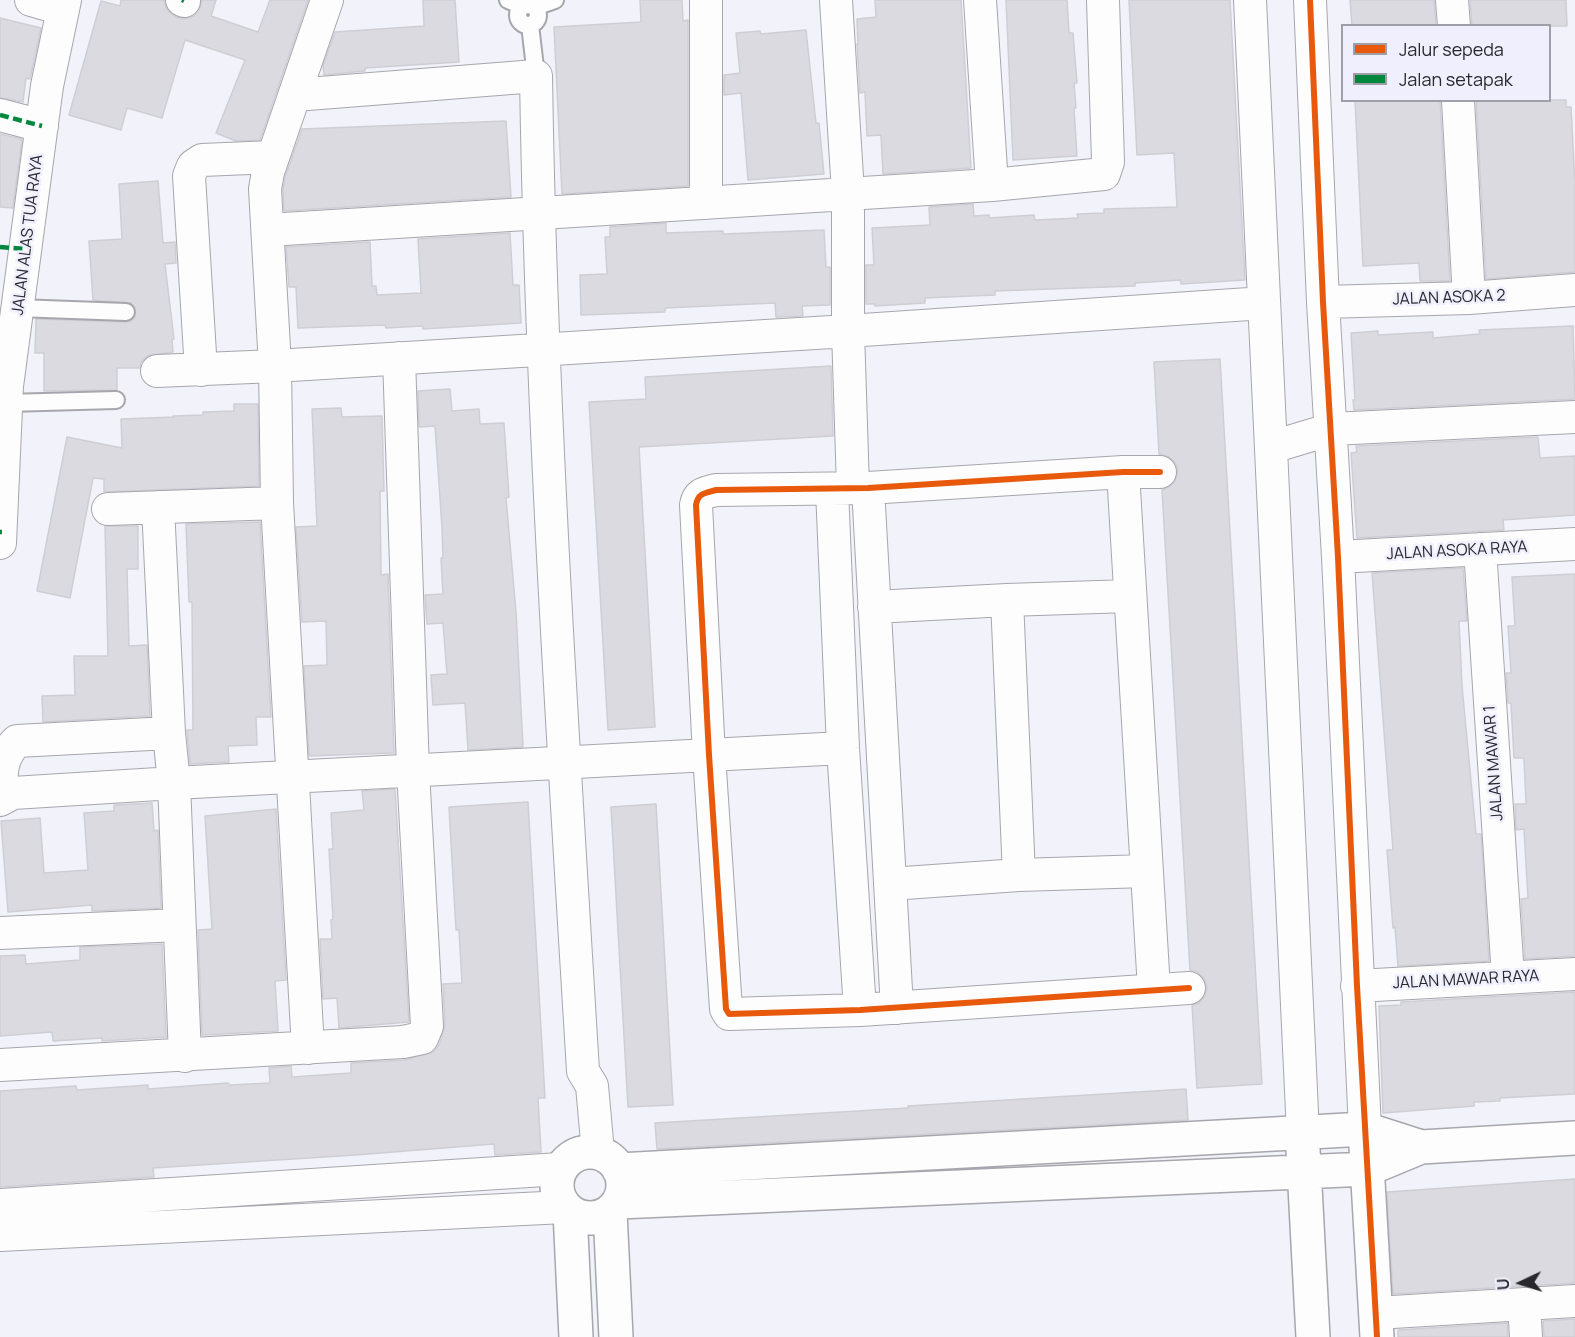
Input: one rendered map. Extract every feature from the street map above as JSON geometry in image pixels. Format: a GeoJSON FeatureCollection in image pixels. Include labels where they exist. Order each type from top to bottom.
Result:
{"type":"FeatureCollection","features":[{"type":"Feature","properties":{"kind":"street"},"geometry":{"type":"LineString","coordinates":[[31,0],[64,5]]}},
{"type":"Feature","properties":{"kind":"street"},"geometry":{"type":"LineString","coordinates":[[308,1048],[277,503],[275,366],[265,189],[268,172],[327,0]]}},
{"type":"Feature","properties":{"kind":"street"},"geometry":{"type":"LineString","coordinates":[[706,0],[706,203]]}},
{"type":"Feature","properties":{"kind":"street"},"geometry":{"type":"LineString","coordinates":[[836,0],[848,193],[851,489],[843,748],[860,1010]]}},
{"type":"Feature","properties":{"kind":"street"},"geometry":{"type":"LineString","coordinates":[[980,0],[992,185]]}},
{"type":"Feature","properties":{"kind":"street"},"geometry":{"type":"LineString","coordinates":[[268,230],[992,185],[1104,174],[1107,169],[1103,0]]}},
{"type":"Feature","properties":{"kind":"street"},"geometry":{"type":"LineString","coordinates":[[1250,0],[1313,1337]]}},
{"type":"Feature","properties":{"kind":"street"},"geometry":{"type":"LineString","coordinates":[[1310,0],[1357,986],[1376,1325],[1524,1304],[1575,1301]]}},
{"type":"Feature","properties":{"kind":"street"},"geometry":{"type":"LineString","coordinates":[[1452,0],[1454,24]]}},
{"type":"Feature","properties":{"kind":"street","name":"JALAN ALAS TUA RAYA"},"geometry":{"type":"LineString","coordinates":[[1,535],[7,386],[18,308],[13,248],[42,126],[47,86],[64,5]]}},
{"type":"Feature","properties":{"kind":"street"},"geometry":{"type":"LineString","coordinates":[[295,95],[536,76],[543,350],[564,763],[583,1071],[575,1088],[589,1161],[623,1180],[623,1191],[614,1207],[616,1337]]}},
{"type":"Feature","properties":{"kind":"street"},"geometry":{"type":"LineString","coordinates":[[1458,102],[1469,298]]}},
{"type":"Feature","properties":{"kind":"street"},"geometry":{"type":"LineString","coordinates":[[0,115],[42,126]]}},
{"type":"Feature","properties":{"kind":"street"},"geometry":{"type":"LineString","coordinates":[[201,370],[190,170],[202,160],[273,157]]}},
{"type":"Feature","properties":{"kind":"street","name":"JALAN ASOKA 2"},"geometry":{"type":"LineString","coordinates":[[1323,302],[1469,298],[1575,290]]}},
{"type":"Feature","properties":{"kind":"street"},"geometry":{"type":"LineString","coordinates":[[157,371],[543,350],[1264,303]]}},
{"type":"Feature","properties":{"kind":"street"},"geometry":{"type":"LineString","coordinates":[[0,1065],[185,1056],[413,1041],[422,1038],[427,1026],[413,771],[399,358]]}},
{"type":"Feature","properties":{"kind":"street"},"geometry":{"type":"LineString","coordinates":[[1272,447],[1332,429],[1575,417]]}},
{"type":"Feature","properties":{"kind":"street"},"geometry":{"type":"LineString","coordinates":[[1123,472],[1154,989]]}},
{"type":"Feature","properties":{"kind":"street"},"geometry":{"type":"LineString","coordinates":[[1160,472],[1123,472],[851,489],[716,490],[702,493],[697,498],[709,755],[727,1011],[733,1015],[897,1008],[1189,988]]}},
{"type":"Feature","properties":{"kind":"street"},"geometry":{"type":"LineString","coordinates":[[851,489],[874,607],[897,1008]]}},
{"type":"Feature","properties":{"kind":"street"},"geometry":{"type":"LineString","coordinates":[[108,509],[277,503]]}},
{"type":"Feature","properties":{"kind":"street"},"geometry":{"type":"LineString","coordinates":[[158,507],[174,783],[185,1056]]}},
{"type":"Feature","properties":{"kind":"street","name":"JALAN ASOKA RAYA"},"geometry":{"type":"LineString","coordinates":[[1338,557],[1575,544]]}},
{"type":"Feature","properties":{"kind":"street","name":"JALAN MAWAR 1"},"geometry":{"type":"LineString","coordinates":[[1480,549],[1508,977]]}},
{"type":"Feature","properties":{"kind":"street"},"geometry":{"type":"LineString","coordinates":[[874,607],[1129,596]]}},
{"type":"Feature","properties":{"kind":"street"},"geometry":{"type":"LineString","coordinates":[[1007,600],[1019,875]]}},
{"type":"Feature","properties":{"kind":"street"},"geometry":{"type":"LineString","coordinates":[[170,733],[17,741],[8,749],[1,766],[0,800],[13,793],[174,783],[843,748]]}},
{"type":"Feature","properties":{"kind":"street"},"geometry":{"type":"LineString","coordinates":[[890,884],[1019,875],[1146,871]]}},
{"type":"Feature","properties":{"kind":"street"},"geometry":{"type":"LineString","coordinates":[[0,933],[179,925]]}},
{"type":"Feature","properties":{"kind":"street","name":"JALAN MAWAR RAYA"},"geometry":{"type":"LineString","coordinates":[[1357,986],[1575,974]]}},
{"type":"Feature","properties":{"kind":"street"},"geometry":{"type":"LineString","coordinates":[[0,1205],[589,1161],[1365,1129],[1421,1147]]}},
{"type":"Feature","properties":{"kind":"street"},"geometry":{"type":"LineString","coordinates":[[589,1161],[556,1182],[558,1195],[567,1209],[579,1217],[590,1219],[614,1207],[1368,1168],[1421,1147],[1575,1138]]}},
{"type":"Feature","properties":{"kind":"street"},"geometry":{"type":"LineString","coordinates":[[0,1235],[567,1209]]}},
{"type":"Feature","properties":{"kind":"street"},"geometry":{"type":"LineString","coordinates":[[567,1209],[576,1337]]}},
{"type":"Feature","properties":{"kind":"street"},"geometry":{"type":"LineString","coordinates":[[1524,1304],[1526,1337]]}},
{"type":"Feature","properties":{"kind":"lane"},"geometry":{"type":"LineString","coordinates":[[522,5],[555,0]]}},
{"type":"Feature","properties":{"kind":"lane"},"geometry":{"type":"LineString","coordinates":[[522,5],[539,14],[530,26],[536,76]]}},
{"type":"Feature","properties":{"kind":"lane"},"geometry":{"type":"LineString","coordinates":[[18,308],[126,312]]}},
{"type":"Feature","properties":{"kind":"lane"},"geometry":{"type":"LineString","coordinates":[[7,403],[116,400]]}},
{"type":"Feature","properties":{"kind":"building"},"geometry":{"type":"Polygon","coordinates":[[[121,0],[164,0],[167,10],[176,17],[184,19],[194,16],[202,0],[216,0],[211,16],[258,32],[270,0],[308,0],[260,140],[236,141],[216,133],[245,60],[185,40],[162,118],[127,108],[121,130],[69,115],[101,1],[120,6],[121,0]]]}},
{"type":"Feature","properties":{"kind":"building"},"geometry":{"type":"Polygon","coordinates":[[[423,0],[455,0],[459,62],[365,68],[365,71],[324,75],[323,66],[335,32],[424,26],[423,0]]]}},
{"type":"Feature","properties":{"kind":"building"},"geometry":{"type":"Polygon","coordinates":[[[640,0],[682,0],[683,21],[688,20],[688,186],[562,194],[554,27],[641,22],[640,0]]]}},
{"type":"Feature","properties":{"kind":"building"},"geometry":{"type":"Polygon","coordinates":[[[875,0],[961,0],[971,168],[883,174],[881,135],[867,136],[865,92],[860,93],[857,44],[857,19],[876,17],[875,0]]]}},
{"type":"Feature","properties":{"kind":"building"},"geometry":{"type":"Polygon","coordinates":[[[1006,0],[1067,0],[1069,33],[1073,33],[1077,83],[1074,83],[1076,108],[1074,108],[1077,156],[1013,160],[1006,0]]]}},
{"type":"Feature","properties":{"kind":"building"},"geometry":{"type":"Polygon","coordinates":[[[1129,0],[1230,0],[1245,280],[1181,284],[1181,280],[1135,283],[1135,286],[995,291],[995,295],[925,298],[925,303],[875,306],[875,304],[866,304],[866,265],[874,265],[872,228],[930,225],[929,207],[973,204],[974,216],[989,215],[989,218],[1034,215],[1035,220],[1078,218],[1077,214],[1104,213],[1104,209],[1177,207],[1174,153],[1137,155],[1129,0]]]}},
{"type":"Feature","properties":{"kind":"building"},"geometry":{"type":"Polygon","coordinates":[[[1350,0],[1434,0],[1436,24],[1352,24],[1350,0]]]}},
{"type":"Feature","properties":{"kind":"building"},"geometry":{"type":"Polygon","coordinates":[[[1470,0],[1566,0],[1567,26],[1472,24],[1470,0]]]}},
{"type":"Feature","properties":{"kind":"building"},"geometry":{"type":"Polygon","coordinates":[[[0,18],[41,28],[30,79],[26,78],[23,102],[0,98],[0,18]]]}},
{"type":"Feature","properties":{"kind":"building"},"geometry":{"type":"Polygon","coordinates":[[[806,30],[824,174],[748,180],[741,93],[724,95],[724,75],[740,73],[736,33],[760,31],[761,34],[806,30]]]}},
{"type":"Feature","properties":{"kind":"building"},"geometry":{"type":"Polygon","coordinates":[[[1566,100],[1566,107],[1571,107],[1575,184],[1575,272],[1486,279],[1476,102],[1566,100]]]}},
{"type":"Feature","properties":{"kind":"building"},"geometry":{"type":"Polygon","coordinates":[[[1355,102],[1440,102],[1450,281],[1420,281],[1419,263],[1363,266],[1355,102]]]}},
{"type":"Feature","properties":{"kind":"building"},"geometry":{"type":"Polygon","coordinates":[[[506,121],[511,197],[284,211],[285,177],[302,129],[506,121]]]}},
{"type":"Feature","properties":{"kind":"building"},"geometry":{"type":"Polygon","coordinates":[[[0,134],[22,139],[13,208],[0,207],[0,134]]]}},
{"type":"Feature","properties":{"kind":"building"},"geometry":{"type":"Polygon","coordinates":[[[158,181],[163,243],[175,242],[176,263],[165,264],[174,339],[172,339],[173,352],[148,356],[141,362],[140,368],[117,368],[117,390],[44,391],[44,353],[35,353],[36,319],[126,322],[135,317],[135,308],[131,303],[93,300],[89,241],[122,239],[119,184],[158,181]]]}},
{"type":"Feature","properties":{"kind":"building"},"geometry":{"type":"Polygon","coordinates":[[[666,223],[666,233],[723,231],[723,234],[824,230],[826,267],[830,267],[830,305],[802,306],[803,316],[776,317],[775,303],[665,308],[665,312],[581,315],[580,275],[607,274],[605,237],[610,237],[610,227],[666,223]]]}},
{"type":"Feature","properties":{"kind":"building"},"geometry":{"type":"Polygon","coordinates":[[[510,233],[513,285],[519,285],[521,323],[423,329],[423,326],[386,328],[385,325],[298,328],[296,287],[289,287],[286,247],[370,242],[372,286],[376,286],[377,295],[421,293],[418,239],[510,233]]]}},
{"type":"Feature","properties":{"kind":"building"},"geometry":{"type":"Polygon","coordinates":[[[1573,326],[1575,399],[1354,410],[1351,333],[1378,331],[1378,335],[1433,332],[1433,338],[1480,334],[1479,330],[1573,326]]]}},
{"type":"Feature","properties":{"kind":"building"},"geometry":{"type":"Polygon","coordinates":[[[1220,359],[1262,1084],[1197,1088],[1192,1005],[1199,1003],[1205,996],[1207,987],[1204,978],[1190,970],[1162,490],[1175,481],[1178,471],[1176,464],[1169,457],[1159,454],[1154,362],[1220,359]]]}},
{"type":"Feature","properties":{"kind":"building"},"geometry":{"type":"Polygon","coordinates":[[[831,366],[833,436],[639,447],[655,727],[608,730],[589,402],[646,399],[645,377],[831,366]]]}},
{"type":"Feature","properties":{"kind":"building"},"geometry":{"type":"Polygon","coordinates":[[[450,389],[452,411],[479,409],[480,424],[504,423],[509,497],[506,498],[516,612],[523,747],[468,750],[465,703],[433,705],[431,675],[447,674],[443,623],[427,624],[425,595],[443,594],[442,527],[435,426],[419,427],[418,391],[450,389]]]}},
{"type":"Feature","properties":{"kind":"building"},"geometry":{"type":"Polygon","coordinates":[[[234,404],[258,404],[259,486],[104,492],[104,479],[93,478],[70,598],[37,591],[67,437],[122,448],[121,419],[203,415],[203,412],[234,411],[234,404]]]}},
{"type":"Feature","properties":{"kind":"building"},"geometry":{"type":"Polygon","coordinates":[[[341,408],[342,417],[382,416],[384,491],[380,491],[381,575],[388,574],[394,753],[309,756],[304,666],[327,665],[326,621],[302,622],[296,527],[317,526],[312,409],[341,408]]]}},
{"type":"Feature","properties":{"kind":"building"},"geometry":{"type":"Polygon","coordinates":[[[1538,437],[1540,458],[1575,456],[1575,515],[1503,520],[1504,530],[1357,538],[1351,453],[1357,452],[1356,446],[1538,437]]]}},
{"type":"Feature","properties":{"kind":"building"},"geometry":{"type":"Polygon","coordinates":[[[260,522],[271,717],[256,717],[257,745],[228,746],[229,762],[190,764],[187,730],[193,730],[192,602],[189,602],[186,524],[260,522]]]}},
{"type":"Feature","properties":{"kind":"building"},"geometry":{"type":"Polygon","coordinates":[[[105,526],[138,526],[138,569],[127,569],[129,646],[147,645],[150,716],[43,722],[42,696],[75,695],[74,656],[108,656],[105,526]]]}},
{"type":"Feature","properties":{"kind":"building"},"geometry":{"type":"Polygon","coordinates":[[[1463,568],[1467,621],[1459,621],[1462,686],[1476,834],[1481,834],[1489,961],[1398,966],[1387,850],[1393,850],[1372,573],[1463,568]]]}},
{"type":"Feature","properties":{"kind":"building"},"geometry":{"type":"Polygon","coordinates":[[[1575,574],[1575,956],[1525,959],[1521,899],[1528,898],[1524,829],[1516,830],[1515,804],[1526,804],[1524,758],[1514,758],[1511,703],[1508,703],[1506,673],[1511,673],[1508,626],[1515,626],[1512,577],[1575,574]]]}},
{"type":"Feature","properties":{"kind":"building"},"geometry":{"type":"Polygon","coordinates":[[[395,789],[409,1022],[339,1028],[337,998],[323,999],[320,939],[332,939],[329,849],[333,849],[331,813],[364,810],[362,791],[395,789]]]}},
{"type":"Feature","properties":{"kind":"building"},"geometry":{"type":"Polygon","coordinates":[[[528,802],[545,1098],[538,1098],[541,1152],[495,1155],[494,1144],[153,1168],[154,1177],[0,1187],[0,1091],[76,1086],[77,1090],[148,1085],[148,1089],[228,1083],[230,1085],[270,1083],[269,1068],[291,1066],[292,1077],[351,1073],[351,1063],[404,1060],[433,1052],[439,1045],[445,1026],[443,984],[462,983],[459,930],[456,930],[449,807],[528,802]]]}},
{"type":"Feature","properties":{"kind":"building"},"geometry":{"type":"Polygon","coordinates":[[[152,803],[154,831],[158,830],[161,908],[92,911],[92,905],[8,912],[1,821],[40,818],[44,873],[88,870],[84,813],[114,811],[114,805],[152,803]]]}},
{"type":"Feature","properties":{"kind":"building"},"geometry":{"type":"Polygon","coordinates":[[[656,804],[673,1105],[628,1107],[611,807],[656,804]]]}},
{"type":"Feature","properties":{"kind":"building"},"geometry":{"type":"Polygon","coordinates":[[[276,809],[286,980],[275,981],[278,1031],[202,1035],[198,930],[212,929],[205,816],[276,809]]]}},
{"type":"Feature","properties":{"kind":"building"},"geometry":{"type":"Polygon","coordinates":[[[162,944],[166,1037],[53,1041],[52,1032],[0,1036],[0,956],[25,955],[26,964],[80,960],[80,947],[162,944]]]}},
{"type":"Feature","properties":{"kind":"building"},"geometry":{"type":"Polygon","coordinates":[[[1575,992],[1575,1094],[1500,1098],[1500,1101],[1474,1102],[1474,1106],[1383,1113],[1379,1006],[1401,1005],[1401,1002],[1575,992]]]}},
{"type":"Feature","properties":{"kind":"building"},"geometry":{"type":"Polygon","coordinates":[[[1186,1089],[1188,1120],[657,1149],[655,1123],[1186,1089]]]}},
{"type":"Feature","properties":{"kind":"building"},"geometry":{"type":"Polygon","coordinates":[[[1575,1179],[1575,1283],[1393,1294],[1387,1192],[1575,1179]]]}},
{"type":"Feature","properties":{"kind":"building"},"geometry":{"type":"Polygon","coordinates":[[[1575,1319],[1575,1337],[1544,1337],[1543,1321],[1575,1319]]]}},
{"type":"Feature","properties":{"kind":"building"},"geometry":{"type":"Polygon","coordinates":[[[1507,1323],[1508,1337],[1398,1337],[1398,1330],[1507,1323]]]}},
{"type":"Feature","properties":{"kind":"marked path"},"geometry":{"type":"LineString","coordinates":[[0,115],[42,126]]}},
{"type":"Feature","properties":{"kind":"marked path"},"geometry":{"type":"LineString","coordinates":[[0,247],[26,249]]}},
{"type":"Feature","properties":{"kind":"cycle path"},"geometry":{"type":"LineString","coordinates":[[1310,0],[1357,986],[1377,1337]]}},
{"type":"Feature","properties":{"kind":"cycle path"},"geometry":{"type":"LineString","coordinates":[[1160,472],[1123,472],[868,488],[716,490],[703,494],[698,498],[696,505],[709,755],[726,1009],[729,1014],[860,1010],[1189,988]]}}]}
